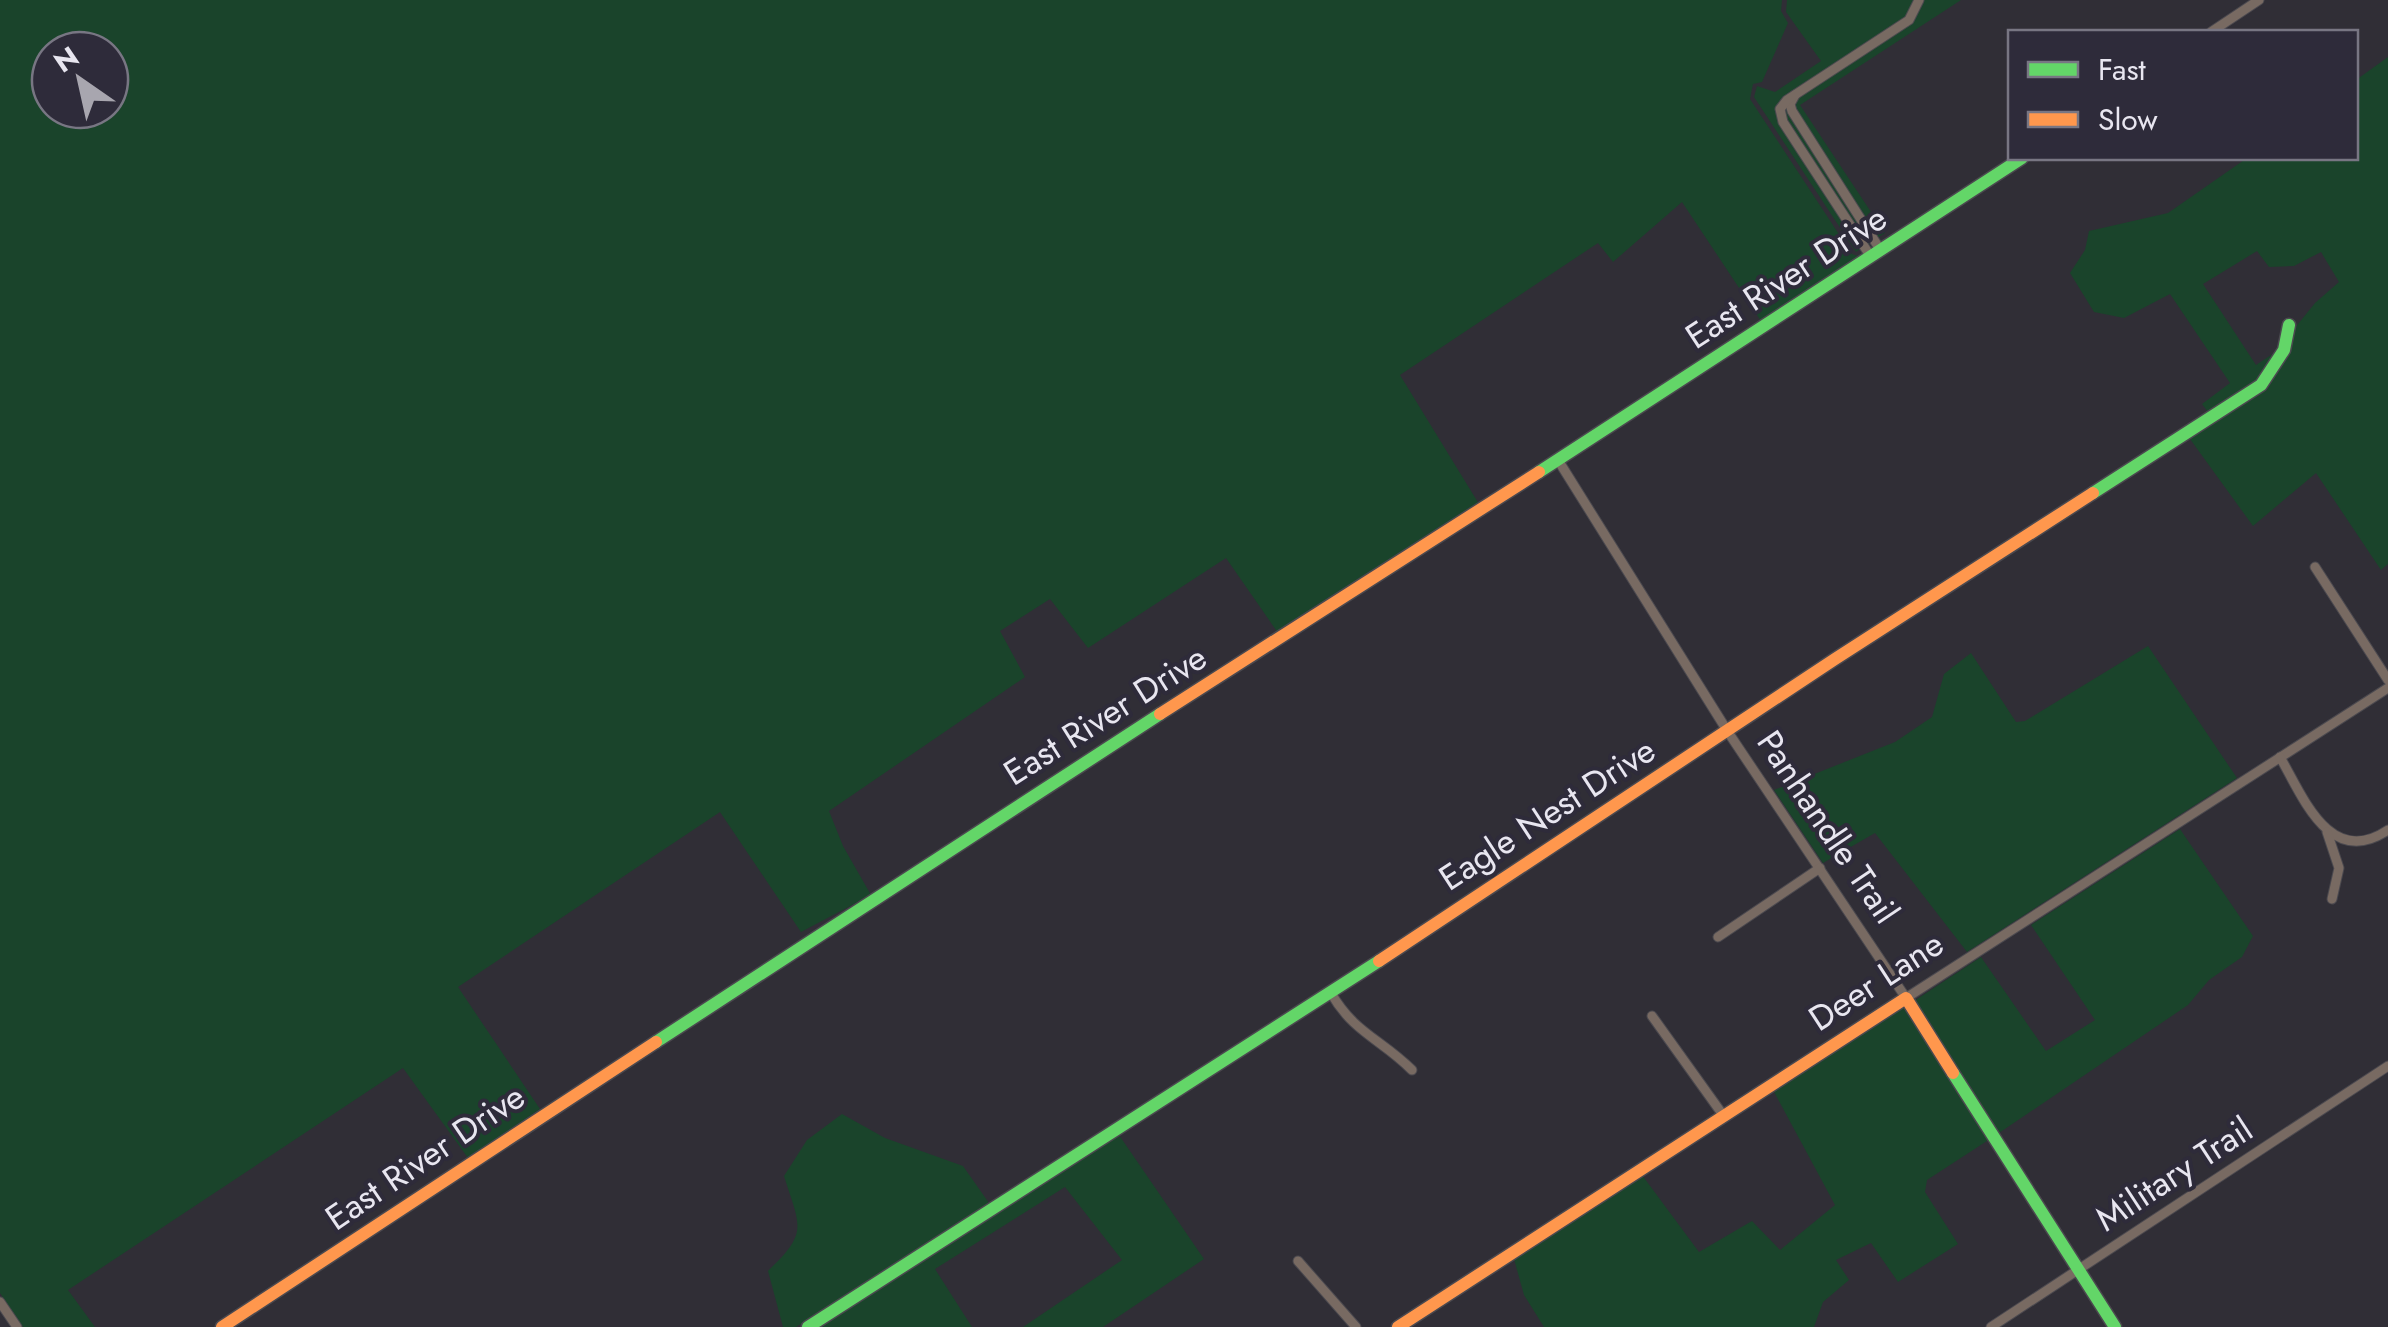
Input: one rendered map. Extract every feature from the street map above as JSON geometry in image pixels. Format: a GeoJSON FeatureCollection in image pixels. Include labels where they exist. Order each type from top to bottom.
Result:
{"type":"FeatureCollection","features":[{"type":"Feature","properties":{"kind":"street"},"geometry":{"type":"LineString","coordinates":[[1876,254],[1781,118],[1782,106],[1909,20],[1918,0]]}},
{"type":"Feature","properties":{"kind":"street"},"geometry":{"type":"LineString","coordinates":[[2214,30],[2260,0]]}},
{"type":"Feature","properties":{"kind":"street","name":"East River Drive"},"geometry":{"type":"LineString","coordinates":[[222,1327],[1044,788],[2019,160]]}},
{"type":"Feature","properties":{"kind":"street","name":"Eagle Nest Drive"},"geometry":{"type":"LineString","coordinates":[[808,1327],[1330,993],[1835,659],[2261,385],[2284,350],[2289,325]]}},
{"type":"Feature","properties":{"kind":"street","name":"Panhandle Trail"},"geometry":{"type":"LineString","coordinates":[[1558,460],[1728,732],[1906,998],[2115,1327]]}},
{"type":"Feature","properties":{"kind":"street"},"geometry":{"type":"LineString","coordinates":[[2315,567],[2388,680]]}},
{"type":"Feature","properties":{"kind":"street","name":"Deer Lane"},"geometry":{"type":"LineString","coordinates":[[1398,1327],[2388,688]]}},
{"type":"Feature","properties":{"kind":"street"},"geometry":{"type":"LineString","coordinates":[[2280,757],[2327,832],[2340,868],[2332,899]]}},
{"type":"Feature","properties":{"kind":"street"},"geometry":{"type":"LineString","coordinates":[[2327,832],[2348,841],[2364,840],[2388,830]]}},
{"type":"Feature","properties":{"kind":"street"},"geometry":{"type":"LineString","coordinates":[[1718,937],[1820,868]]}},
{"type":"Feature","properties":{"kind":"street"},"geometry":{"type":"LineString","coordinates":[[1330,993],[1356,1027],[1412,1070]]}},
{"type":"Feature","properties":{"kind":"street"},"geometry":{"type":"LineString","coordinates":[[1652,1016],[1723,1115]]}},
{"type":"Feature","properties":{"kind":"street","name":"Military Trail"},"geometry":{"type":"LineString","coordinates":[[1991,1327],[2388,1066]]}},
{"type":"Feature","properties":{"kind":"street"},"geometry":{"type":"LineString","coordinates":[[1298,1261],[1356,1327]]}},
{"type":"Feature","properties":{"kind":"street"},"geometry":{"type":"LineString","coordinates":[[0,1302],[17,1327]]}},
{"type":"Feature","properties":{"kind":"green space"},"geometry":{"type":"Polygon","coordinates":[[[0,0],[1782,0],[1781,11],[1788,23],[1762,82],[1753,84],[1750,99],[1852,254],[1861,257],[1761,321],[1682,202],[1613,262],[1598,243],[1400,375],[1479,504],[1278,633],[1226,558],[1088,648],[1050,599],[1000,631],[1025,677],[829,811],[843,846],[871,895],[801,932],[720,812],[458,987],[540,1109],[468,1158],[403,1068],[68,1290],[95,1327],[23,1327],[0,1293],[0,0]]]}},
{"type":"Feature","properties":{"kind":"green space"},"geometry":{"type":"Polygon","coordinates":[[[1787,0],[1961,0],[1800,105],[1885,233],[1856,252],[1754,97],[1757,86],[1775,92],[1821,61],[1786,12],[1787,0]]]}},
{"type":"Feature","properties":{"kind":"green space"},"geometry":{"type":"Polygon","coordinates":[[[2388,57],[2388,564],[2381,570],[2316,473],[2253,526],[2190,439],[2266,389],[2289,354],[2294,329],[2339,282],[2321,252],[2294,266],[2269,267],[2257,251],[2203,284],[2256,365],[2277,351],[2257,380],[2208,412],[2202,404],[2230,383],[2170,294],[2124,318],[2094,312],[2070,273],[2085,250],[2089,231],[2168,213],[2244,160],[2358,160],[2358,79],[2388,57]]]}},
{"type":"Feature","properties":{"kind":"green space"},"geometry":{"type":"Polygon","coordinates":[[[2148,646],[2237,778],[1967,952],[1875,833],[1823,863],[1774,790],[1895,742],[1932,717],[1944,674],[1971,653],[2016,722],[2025,721],[2148,646]]]}},
{"type":"Feature","properties":{"kind":"green space"},"geometry":{"type":"Polygon","coordinates":[[[2180,829],[2253,936],[2242,957],[2209,980],[2188,1005],[1999,1133],[1914,1001],[1981,957],[2046,1051],[2095,1020],[2031,925],[2180,829]]]}},
{"type":"Feature","properties":{"kind":"green space"},"geometry":{"type":"Polygon","coordinates":[[[1904,1007],[1990,1139],[1927,1180],[1925,1192],[1958,1244],[1898,1282],[1871,1243],[1836,1260],[1849,1280],[1823,1302],[1814,1327],[1544,1327],[1524,1295],[1514,1259],[1642,1175],[1699,1252],[1752,1221],[1780,1250],[1835,1205],[1773,1090],[1904,1007]]]}},
{"type":"Feature","properties":{"kind":"green space"},"geometry":{"type":"Polygon","coordinates":[[[842,1114],[885,1138],[963,1166],[989,1203],[796,1327],[783,1327],[768,1271],[790,1247],[797,1228],[784,1176],[807,1140],[842,1114]]]}},
{"type":"Feature","properties":{"kind":"green space"},"geometry":{"type":"Polygon","coordinates":[[[1119,1135],[1204,1259],[1103,1327],[1023,1327],[1122,1260],[1065,1187],[935,1269],[972,1327],[819,1327],[1119,1135]]]}},
{"type":"Feature","properties":{"kind":"traffic: fast"},"geometry":{"type":"LineString","coordinates":[[1539,472],[2019,160]]}},
{"type":"Feature","properties":{"kind":"traffic: fast"},"geometry":{"type":"LineString","coordinates":[[2093,493],[2261,385],[2284,350],[2289,325]]}},
{"type":"Feature","properties":{"kind":"traffic: fast"},"geometry":{"type":"LineString","coordinates":[[656,1042],[1160,714]]}},
{"type":"Feature","properties":{"kind":"traffic: fast"},"geometry":{"type":"LineString","coordinates":[[808,1327],[1379,961]]}},
{"type":"Feature","properties":{"kind":"traffic: fast"},"geometry":{"type":"LineString","coordinates":[[1953,1073],[2115,1327]]}},
{"type":"Feature","properties":{"kind":"traffic: slow"},"geometry":{"type":"LineString","coordinates":[[1160,714],[1539,472]]}},
{"type":"Feature","properties":{"kind":"traffic: slow"},"geometry":{"type":"LineString","coordinates":[[1379,961],[2093,493]]}},
{"type":"Feature","properties":{"kind":"traffic: slow"},"geometry":{"type":"LineString","coordinates":[[1398,1327],[1906,998],[1953,1073]]}},
{"type":"Feature","properties":{"kind":"traffic: slow"},"geometry":{"type":"LineString","coordinates":[[222,1327],[656,1042]]}}]}
